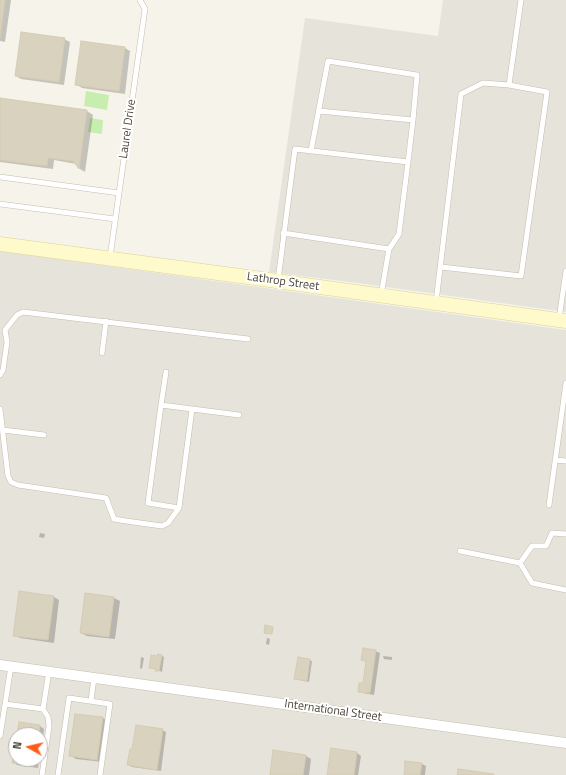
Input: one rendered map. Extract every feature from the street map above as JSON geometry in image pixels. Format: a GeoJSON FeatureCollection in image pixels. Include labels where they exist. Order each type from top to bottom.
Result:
{"type":"FeatureCollection","features":[{"type":"Feature","properties":{"kind":"main road","name":"Lathrop Street"},"geometry":{"type":"LineString","coordinates":[[0,244],[562,321]]}},
{"type":"Feature","properties":{"kind":"street","name":"International Street"},"geometry":{"type":"LineString","coordinates":[[0,665],[566,743]]}},
{"type":"Feature","properties":{"kind":"lane","name":"Laurel Drive"},"geometry":{"type":"LineString","coordinates":[[109,258],[145,10],[140,0]]}},
{"type":"Feature","properties":{"kind":"lane"},"geometry":{"type":"LineString","coordinates":[[509,85],[521,0]]}},
{"type":"Feature","properties":{"kind":"lane"},"geometry":{"type":"LineString","coordinates":[[311,151],[328,61],[416,75],[413,120],[399,234],[389,249],[381,296]]}},
{"type":"Feature","properties":{"kind":"lane"},"geometry":{"type":"LineString","coordinates":[[436,303],[461,94],[484,83],[509,85],[547,92],[521,276],[441,267]]}},
{"type":"Feature","properties":{"kind":"lane"},"geometry":{"type":"LineString","coordinates":[[318,111],[413,120]]}},
{"type":"Feature","properties":{"kind":"lane"},"geometry":{"type":"LineString","coordinates":[[278,281],[283,233],[295,150],[408,162]]}},
{"type":"Feature","properties":{"kind":"lane"},"geometry":{"type":"LineString","coordinates":[[0,177],[119,193]]}},
{"type":"Feature","properties":{"kind":"lane"},"geometry":{"type":"LineString","coordinates":[[0,204],[115,219]]}},
{"type":"Feature","properties":{"kind":"lane"},"geometry":{"type":"LineString","coordinates":[[283,233],[389,249]]}},
{"type":"Feature","properties":{"kind":"lane"},"geometry":{"type":"LineString","coordinates":[[562,321],[566,272]]}},
{"type":"Feature","properties":{"kind":"lane"},"geometry":{"type":"LineString","coordinates":[[0,335],[17,315],[23,312],[248,339]]}},
{"type":"Feature","properties":{"kind":"lane"},"geometry":{"type":"LineString","coordinates":[[102,353],[106,321]]}},
{"type":"Feature","properties":{"kind":"lane"},"geometry":{"type":"LineString","coordinates":[[0,375],[3,370],[7,342],[5,330]]}},
{"type":"Feature","properties":{"kind":"lane"},"geometry":{"type":"LineString","coordinates":[[166,372],[148,503],[179,508]]}},
{"type":"Feature","properties":{"kind":"lane"},"geometry":{"type":"LineString","coordinates":[[549,505],[566,383]]}},
{"type":"Feature","properties":{"kind":"lane"},"geometry":{"type":"LineString","coordinates":[[162,405],[239,415]]}},
{"type":"Feature","properties":{"kind":"lane"},"geometry":{"type":"LineString","coordinates":[[0,409],[8,476],[11,482],[18,485],[106,498],[114,519],[162,526],[168,523],[179,508],[192,409]]}},
{"type":"Feature","properties":{"kind":"lane"},"geometry":{"type":"LineString","coordinates":[[3,430],[44,435]]}},
{"type":"Feature","properties":{"kind":"lane"},"geometry":{"type":"LineString","coordinates":[[555,460],[566,461]]}},
{"type":"Feature","properties":{"kind":"lane"},"geometry":{"type":"LineString","coordinates":[[520,563],[532,546],[546,546],[552,533],[566,534]]}},
{"type":"Feature","properties":{"kind":"lane"},"geometry":{"type":"LineString","coordinates":[[460,552],[520,563],[532,583],[566,590]]}},
{"type":"Feature","properties":{"kind":"lane"},"geometry":{"type":"LineString","coordinates":[[0,736],[11,666]]}},
{"type":"Feature","properties":{"kind":"lane"},"geometry":{"type":"LineString","coordinates":[[42,775],[49,726],[48,717],[43,709],[48,672]]}},
{"type":"Feature","properties":{"kind":"lane"},"geometry":{"type":"LineString","coordinates":[[91,702],[97,678]]}},
{"type":"Feature","properties":{"kind":"lane"},"geometry":{"type":"LineString","coordinates":[[58,775],[69,698],[110,704],[100,775]]}},
{"type":"Feature","properties":{"kind":"lane"},"geometry":{"type":"LineString","coordinates":[[5,704],[43,709]]}},
{"type":"Feature","properties":{"kind":"shaded area"},"geometry":{"type":"Polygon","coordinates":[[[443,0],[566,0],[566,312],[269,272],[305,18],[438,36],[443,0]]]}},
{"type":"Feature","properties":{"kind":"shaded area"},"geometry":{"type":"Polygon","coordinates":[[[0,251],[566,330],[566,775],[0,775],[0,251]]]}},
{"type":"Feature","properties":{"kind":"green space"},"geometry":{"type":"Polygon","coordinates":[[[86,91],[109,95],[107,110],[84,106],[86,91]]]}},
{"type":"Feature","properties":{"kind":"green space"},"geometry":{"type":"Polygon","coordinates":[[[90,118],[103,120],[102,134],[88,132],[90,118]]]}},
{"type":"Feature","properties":{"kind":"building"},"geometry":{"type":"Polygon","coordinates":[[[0,0],[5,0],[0,38],[0,0]]]}},
{"type":"Feature","properties":{"kind":"building"},"geometry":{"type":"Polygon","coordinates":[[[21,32],[65,38],[59,82],[15,76],[21,32]]]}},
{"type":"Feature","properties":{"kind":"building"},"geometry":{"type":"Polygon","coordinates":[[[81,41],[125,47],[119,91],[75,85],[81,41]]]}},
{"type":"Feature","properties":{"kind":"building"},"geometry":{"type":"Polygon","coordinates":[[[0,98],[87,110],[79,169],[73,161],[48,158],[47,166],[0,160],[0,98]]]}},
{"type":"Feature","properties":{"kind":"building"},"geometry":{"type":"Polygon","coordinates":[[[19,591],[54,596],[48,640],[13,636],[19,591]]]}},
{"type":"Feature","properties":{"kind":"building"},"geometry":{"type":"Polygon","coordinates":[[[85,593],[114,597],[109,637],[80,633],[85,593]]]}},
{"type":"Feature","properties":{"kind":"building"},"geometry":{"type":"Polygon","coordinates":[[[265,625],[273,627],[272,634],[264,633],[265,625]]]}},
{"type":"Feature","properties":{"kind":"building"},"geometry":{"type":"Polygon","coordinates":[[[363,648],[376,650],[370,693],[358,692],[359,683],[363,683],[366,661],[361,660],[363,648]]]}},
{"type":"Feature","properties":{"kind":"building"},"geometry":{"type":"Polygon","coordinates":[[[158,654],[162,655],[159,671],[155,671],[156,669],[149,668],[151,655],[157,656],[158,654]]]}},
{"type":"Feature","properties":{"kind":"building"},"geometry":{"type":"Polygon","coordinates":[[[298,657],[310,659],[307,681],[294,679],[298,657]]]}},
{"type":"Feature","properties":{"kind":"building"},"geometry":{"type":"Polygon","coordinates":[[[75,714],[103,717],[97,760],[69,756],[75,714]]]}},
{"type":"Feature","properties":{"kind":"building"},"geometry":{"type":"Polygon","coordinates":[[[19,722],[40,725],[40,727],[18,727],[19,722]]]}},
{"type":"Feature","properties":{"kind":"building"},"geometry":{"type":"Polygon","coordinates":[[[136,725],[163,729],[157,770],[127,765],[130,749],[132,749],[136,725]]]}},
{"type":"Feature","properties":{"kind":"building"},"geometry":{"type":"Polygon","coordinates":[[[331,748],[357,752],[354,775],[327,775],[331,748]]]}},
{"type":"Feature","properties":{"kind":"building"},"geometry":{"type":"Polygon","coordinates":[[[273,750],[306,755],[303,775],[270,775],[273,750]]]}},
{"type":"Feature","properties":{"kind":"building"},"geometry":{"type":"Polygon","coordinates":[[[405,761],[422,763],[420,775],[404,775],[405,761]]]}},
{"type":"Feature","properties":{"kind":"building"},"geometry":{"type":"Polygon","coordinates":[[[458,769],[494,774],[494,775],[457,775],[458,769]]]}}]}
